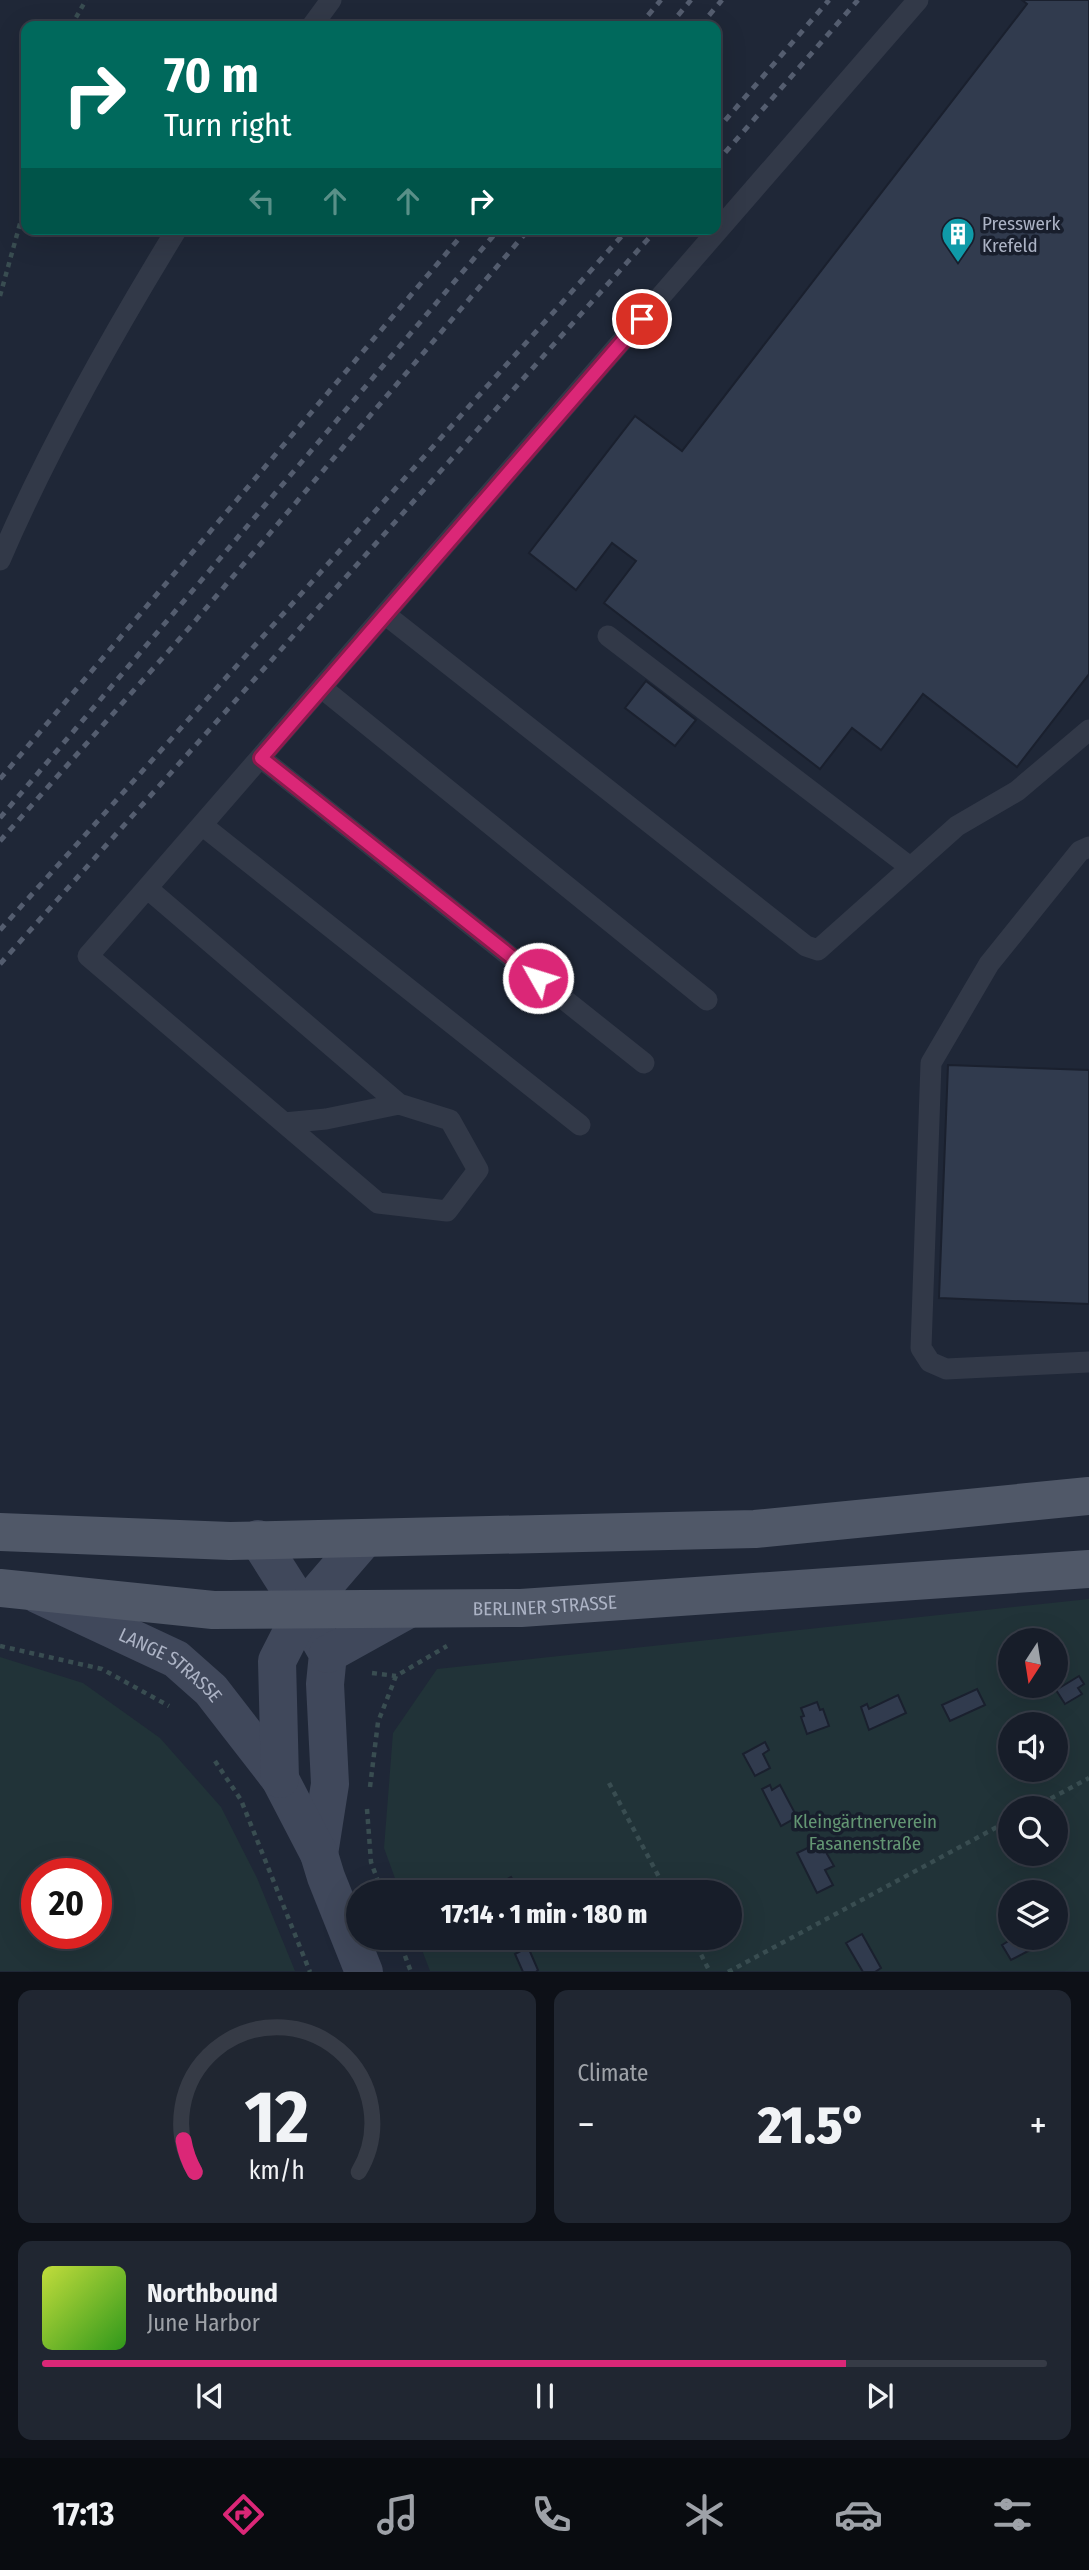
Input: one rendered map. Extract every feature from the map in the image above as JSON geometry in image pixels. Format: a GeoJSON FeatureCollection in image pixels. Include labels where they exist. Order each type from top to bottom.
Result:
{"type":"FeatureCollection","features":[{"type":"Feature","properties":{"kind":"main road"},"geometry":{"type":"LineString","coordinates":[[0,1532],[230,1541],[755,1529],[1089,1496]]}},
{"type":"Feature","properties":{"kind":"main road","name":"LANGE STRASSE"},"geometry":{"type":"LineString","coordinates":[[280,1779],[277,1661],[303,1610],[365,1538]]}},
{"type":"Feature","properties":{"kind":"main road"},"geometry":{"type":"LineString","coordinates":[[258,1539],[328,1654],[409,1609]]}},
{"type":"Feature","properties":{"kind":"main road","name":"BERLINER STRASSE"},"geometry":{"type":"LineString","coordinates":[[14,1589],[213,1610],[409,1609],[548,1606],[1089,1569]]}},
{"type":"Feature","properties":{"kind":"main road","name":"LANGE STRASSE"},"geometry":{"type":"LineString","coordinates":[[14,1589],[176,1659],[211,1690],[280,1779],[319,1854],[364,1972]]}},
{"type":"Feature","properties":{"kind":"main road","name":"LANGE STRASSE"},"geometry":{"type":"LineString","coordinates":[[319,1854],[330,1784],[324,1684],[328,1654]]}},
{"type":"Feature","properties":{"kind":"lane"},"geometry":{"type":"LineString","coordinates":[[316,21],[331,0]]}},
{"type":"Feature","properties":{"kind":"lane"},"geometry":{"type":"LineString","coordinates":[[721,228],[918,0]]}},
{"type":"Feature","properties":{"kind":"lane"},"geometry":{"type":"LineString","coordinates":[[0,560],[29,493],[145,281],[173,235]]}},
{"type":"Feature","properties":{"kind":"lane"},"geometry":{"type":"LineString","coordinates":[[147,888],[399,1104],[450,1119],[478,1170],[447,1210],[378,1203],[88,956],[147,888],[202,825],[386,615],[715,235]]}},
{"type":"Feature","properties":{"kind":"lane"},"geometry":{"type":"LineString","coordinates":[[386,615],[806,946],[818,950],[957,826],[1017,791],[1089,730]]}},
{"type":"Feature","properties":{"kind":"lane"},"geometry":{"type":"LineString","coordinates":[[608,636],[910,867]]}},
{"type":"Feature","properties":{"kind":"lane"},"geometry":{"type":"LineString","coordinates":[[322,688],[707,1000]]}},
{"type":"Feature","properties":{"kind":"lane"},"geometry":{"type":"LineString","coordinates":[[261,758],[644,1063]]}},
{"type":"Feature","properties":{"kind":"lane"},"geometry":{"type":"LineString","coordinates":[[202,825],[580,1125]]}},
{"type":"Feature","properties":{"kind":"lane"},"geometry":{"type":"LineString","coordinates":[[1089,847],[1080,851],[989,964],[931,1063],[921,1348],[930,1362],[946,1368],[1089,1362]]}},
{"type":"Feature","properties":{"kind":"lane"},"geometry":{"type":"LineString","coordinates":[[284,1124],[326,1119],[399,1104]]}},
{"type":"Feature","properties":{"kind":"path"},"geometry":{"type":"LineString","coordinates":[[74,21],[86,0]]}},
{"type":"Feature","properties":{"kind":"path"},"geometry":{"type":"LineString","coordinates":[[0,296],[21,220]]}},
{"type":"Feature","properties":{"kind":"path"},"geometry":{"type":"LineString","coordinates":[[370,1787],[378,1722],[396,1676],[447,1646],[460,1645]]}},
{"type":"Feature","properties":{"kind":"path"},"geometry":{"type":"LineString","coordinates":[[211,1753],[241,1800],[310,1972]]}},
{"type":"Feature","properties":{"kind":"path"},"geometry":{"type":"LineString","coordinates":[[1055,1796],[1089,1778]]}},
{"type":"Feature","properties":{"kind":"path"},"geometry":{"type":"LineString","coordinates":[[609,1783],[661,1880]]}},
{"type":"Feature","properties":{"kind":"path"},"geometry":{"type":"LineString","coordinates":[[368,1801],[366,1814],[370,1862],[377,1880]]}},
{"type":"Feature","properties":{"kind":"path"},"geometry":{"type":"LineString","coordinates":[[728,1972],[998,1826]]}},
{"type":"Feature","properties":{"kind":"path"},"geometry":{"type":"LineString","coordinates":[[403,1950],[411,1972]]}},
{"type":"Feature","properties":{"kind":"path"},"geometry":{"type":"LineString","coordinates":[[699,1950],[710,1972]]}},
{"type":"Feature","properties":{"kind":"green space","name":"Kleingärtnerverein Fasanenstraße"},"geometry":{"type":"Polygon","coordinates":[[[1089,1599],[1089,1971],[430,1971],[422,1950],[742,1950],[742,1880],[396,1880],[384,1848],[393,1733],[437,1669],[1089,1599]]]}},
{"type":"Feature","properties":{"kind":"green space"},"geometry":{"type":"Polygon","coordinates":[[[0,1657],[83,1683],[160,1738],[221,1807],[257,1878],[295,1971],[0,1971],[0,1657]]]}},
{"type":"Feature","properties":{"kind":"building","name":"Presswerk Krefeld"},"geometry":{"type":"Polygon","coordinates":[[[1022,0],[1089,0],[1089,674],[1017,767],[923,694],[881,750],[852,728],[820,769],[604,603],[636,561],[612,543],[576,590],[529,553],[635,416],[682,451],[1027,4],[1022,0]]]}},
{"type":"Feature","properties":{"kind":"building"},"geometry":{"type":"Polygon","coordinates":[[[646,681],[696,720],[675,746],[625,708],[646,681]]]}},
{"type":"Feature","properties":{"kind":"building"},"geometry":{"type":"Polygon","coordinates":[[[948,1065],[1089,1070],[1089,1304],[939,1298],[948,1065]]]}},
{"type":"Feature","properties":{"kind":"building"},"geometry":{"type":"Polygon","coordinates":[[[1079,1676],[1084,1684],[1078,1688],[1082,1694],[1065,1704],[1061,1698],[1068,1698],[1068,1683],[1079,1676]]]}},
{"type":"Feature","properties":{"kind":"building"},"geometry":{"type":"Polygon","coordinates":[[[977,1689],[985,1705],[950,1721],[942,1705],[977,1689]]]}},
{"type":"Feature","properties":{"kind":"building"},"geometry":{"type":"Polygon","coordinates":[[[898,1695],[906,1713],[869,1730],[861,1707],[867,1704],[869,1709],[898,1695]]]}},
{"type":"Feature","properties":{"kind":"building"},"geometry":{"type":"Polygon","coordinates":[[[817,1702],[820,1710],[823,1709],[829,1726],[807,1734],[801,1708],[817,1702]]]}},
{"type":"Feature","properties":{"kind":"building"},"geometry":{"type":"Polygon","coordinates":[[[765,1742],[769,1750],[763,1754],[770,1768],[755,1776],[743,1754],[765,1742]]]}},
{"type":"Feature","properties":{"kind":"building"},"geometry":{"type":"Polygon","coordinates":[[[770,1785],[772,1790],[780,1785],[797,1817],[781,1826],[762,1789],[770,1785]]]}},
{"type":"Feature","properties":{"kind":"building"},"geometry":{"type":"Polygon","coordinates":[[[820,1842],[834,1866],[825,1870],[833,1885],[817,1893],[797,1853],[820,1842]]]}},
{"type":"Feature","properties":{"kind":"building"},"geometry":{"type":"Polygon","coordinates":[[[862,1934],[881,1968],[875,1972],[863,1972],[846,1943],[862,1934]]]}},
{"type":"Feature","properties":{"kind":"building"},"geometry":{"type":"Polygon","coordinates":[[[529,1950],[538,1970],[523,1972],[515,1954],[529,1950]]]}},
{"type":"Feature","properties":{"kind":"building"},"geometry":{"type":"Polygon","coordinates":[[[1005,1950],[1030,1950],[1011,1960],[1005,1950]]]}},
{"type":"Feature","properties":{"kind":"railway"},"geometry":{"type":"LineString","coordinates":[[643,21],[661,0]]}},
{"type":"Feature","properties":{"kind":"railway"},"geometry":{"type":"LineString","coordinates":[[673,21],[691,0]]}},
{"type":"Feature","properties":{"kind":"railway"},"geometry":{"type":"LineString","coordinates":[[704,21],[722,0]]}},
{"type":"Feature","properties":{"kind":"railway"},"geometry":{"type":"LineString","coordinates":[[721,125],[829,0]]}},
{"type":"Feature","properties":{"kind":"railway"},"geometry":{"type":"LineString","coordinates":[[721,157],[858,0]]}},
{"type":"Feature","properties":{"kind":"railway"},"geometry":{"type":"LineString","coordinates":[[0,779],[462,235]]}},
{"type":"Feature","properties":{"kind":"railway"},"geometry":{"type":"LineString","coordinates":[[0,818],[494,235]]}},
{"type":"Feature","properties":{"kind":"railway"},"geometry":{"type":"LineString","coordinates":[[0,841],[190,627],[524,235]]}},
{"type":"Feature","properties":{"kind":"railway"},"geometry":{"type":"LineString","coordinates":[[0,930],[623,235]]}},
{"type":"Feature","properties":{"kind":"railway"},"geometry":{"type":"LineString","coordinates":[[0,964],[652,235]]}},
{"type":"Feature","properties":{"kind":"place","name":"Presswerk Krefeld"},"geometry":{"type":"Point","coordinates":[958,264]}},
{"type":"Feature","properties":{"kind":"route"},"geometry":{"type":"LineString","coordinates":[[538,978],[261,758],[642,319]]}}]}
